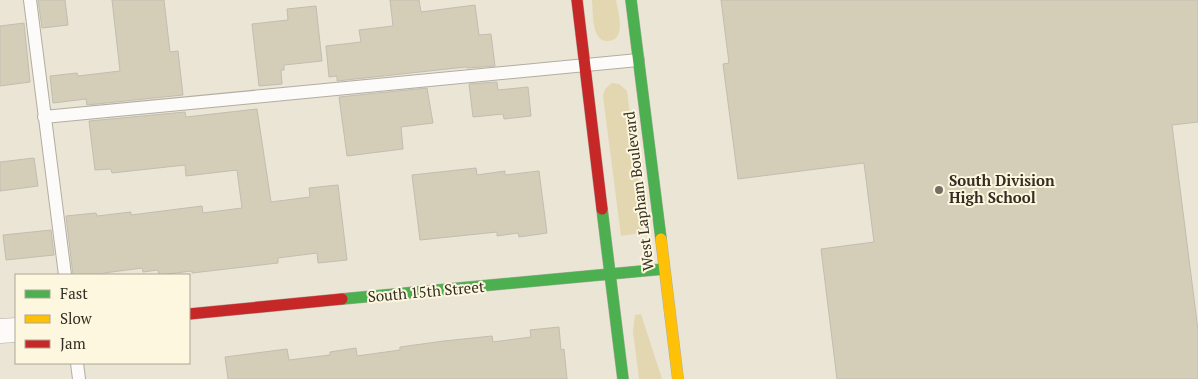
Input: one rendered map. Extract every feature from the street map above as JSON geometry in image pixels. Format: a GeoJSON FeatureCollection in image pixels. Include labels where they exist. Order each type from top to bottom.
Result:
{"type":"FeatureCollection","features":[{"type":"Feature","properties":{"kind":"street"},"geometry":{"type":"LineString","coordinates":[[577,0],[623,379]]}},
{"type":"Feature","properties":{"kind":"street","name":"West Lapham Boulevard"},"geometry":{"type":"LineString","coordinates":[[631,0],[678,379]]}},
{"type":"Feature","properties":{"kind":"street","name":"South 15th Street"},"geometry":{"type":"LineString","coordinates":[[190,314],[664,269]]}},
{"type":"Feature","properties":{"kind":"street"},"geometry":{"type":"LineString","coordinates":[[0,331],[15,330]]}},
{"type":"Feature","properties":{"kind":"lane"},"geometry":{"type":"LineString","coordinates":[[30,0],[65,274]]}},
{"type":"Feature","properties":{"kind":"lane"},"geometry":{"type":"LineString","coordinates":[[44,116],[638,60]]}},
{"type":"Feature","properties":{"kind":"lane"},"geometry":{"type":"LineString","coordinates":[[77,364],[79,379]]}},
{"type":"Feature","properties":{"kind":"shaded area"},"geometry":{"type":"Polygon","coordinates":[[[592,0],[616,0],[620,25],[618,36],[614,39],[605,41],[598,36],[594,23],[592,0]]]}},
{"type":"Feature","properties":{"kind":"shaded area"},"geometry":{"type":"Polygon","coordinates":[[[612,83],[619,84],[627,91],[643,216],[641,233],[621,236],[603,96],[605,89],[612,83]]]}},
{"type":"Feature","properties":{"kind":"shaded area"},"geometry":{"type":"Polygon","coordinates":[[[641,314],[662,379],[639,379],[633,331],[635,315],[641,314]]]}},
{"type":"Feature","properties":{"kind":"building"},"geometry":{"type":"Polygon","coordinates":[[[38,0],[65,0],[68,25],[42,28],[38,0]]]}},
{"type":"Feature","properties":{"kind":"building"},"geometry":{"type":"Polygon","coordinates":[[[112,0],[164,0],[170,52],[178,51],[183,95],[87,105],[86,99],[53,103],[50,76],[77,73],[78,76],[120,71],[112,0]]]}},
{"type":"Feature","properties":{"kind":"building"},"geometry":{"type":"Polygon","coordinates":[[[390,0],[419,0],[421,12],[475,5],[479,35],[491,34],[495,66],[466,67],[337,81],[337,76],[329,77],[326,46],[361,42],[359,30],[393,26],[390,0]]]}},
{"type":"Feature","properties":{"kind":"building","name":"South Division High School"},"geometry":{"type":"Polygon","coordinates":[[[721,0],[1198,0],[1198,122],[1172,125],[1198,330],[1198,379],[837,379],[821,249],[874,242],[864,163],[738,179],[723,64],[729,63],[721,0]]]}},
{"type":"Feature","properties":{"kind":"building"},"geometry":{"type":"Polygon","coordinates":[[[316,6],[322,61],[284,65],[284,70],[281,70],[282,84],[259,86],[252,24],[288,20],[287,9],[316,6]]]}},
{"type":"Feature","properties":{"kind":"building"},"geometry":{"type":"Polygon","coordinates":[[[24,23],[30,82],[0,86],[0,26],[24,23]]]}},
{"type":"Feature","properties":{"kind":"building"},"geometry":{"type":"Polygon","coordinates":[[[497,82],[498,90],[528,87],[531,116],[504,119],[503,114],[473,117],[469,84],[497,82]]]}},
{"type":"Feature","properties":{"kind":"building"},"geometry":{"type":"Polygon","coordinates":[[[427,88],[433,123],[401,127],[403,149],[347,156],[339,97],[427,88]]]}},
{"type":"Feature","properties":{"kind":"building"},"geometry":{"type":"Polygon","coordinates":[[[257,109],[271,202],[310,197],[309,188],[338,185],[347,260],[318,263],[317,253],[278,258],[278,263],[192,273],[192,271],[159,274],[158,270],[143,272],[142,268],[104,274],[73,274],[66,216],[96,213],[97,216],[131,212],[131,215],[202,206],[203,213],[242,208],[237,170],[186,176],[185,165],[112,173],[111,169],[95,170],[89,121],[185,112],[186,117],[257,109]]]}},
{"type":"Feature","properties":{"kind":"building"},"geometry":{"type":"Polygon","coordinates":[[[34,158],[38,186],[0,191],[0,162],[34,158]]]}},
{"type":"Feature","properties":{"kind":"building"},"geometry":{"type":"Polygon","coordinates":[[[476,168],[477,175],[505,171],[505,175],[539,171],[547,233],[519,237],[518,233],[497,236],[497,232],[420,240],[412,175],[476,168]]]}},
{"type":"Feature","properties":{"kind":"building"},"geometry":{"type":"Polygon","coordinates":[[[51,230],[54,255],[6,260],[3,235],[51,230]]]}},
{"type":"Feature","properties":{"kind":"building"},"geometry":{"type":"Polygon","coordinates":[[[559,327],[561,350],[564,349],[567,379],[228,379],[225,357],[287,349],[289,360],[330,355],[330,352],[356,348],[357,356],[400,350],[400,347],[444,341],[492,336],[493,342],[531,337],[530,330],[559,327]]]}},
{"type":"Feature","properties":{"kind":"traffic: fast"},"geometry":{"type":"LineString","coordinates":[[631,0],[661,239]]}},
{"type":"Feature","properties":{"kind":"traffic: fast"},"geometry":{"type":"LineString","coordinates":[[602,209],[623,379]]}},
{"type":"Feature","properties":{"kind":"traffic: fast"},"geometry":{"type":"LineString","coordinates":[[342,299],[664,269]]}},
{"type":"Feature","properties":{"kind":"traffic: slow"},"geometry":{"type":"LineString","coordinates":[[661,239],[678,379]]}},
{"type":"Feature","properties":{"kind":"traffic: jam"},"geometry":{"type":"LineString","coordinates":[[577,0],[602,209]]}},
{"type":"Feature","properties":{"kind":"traffic: jam"},"geometry":{"type":"LineString","coordinates":[[190,314],[342,299]]}},
{"type":"Feature","properties":{"kind":"place","name":"South Division High School"},"geometry":{"type":"Point","coordinates":[939,190]}}]}
